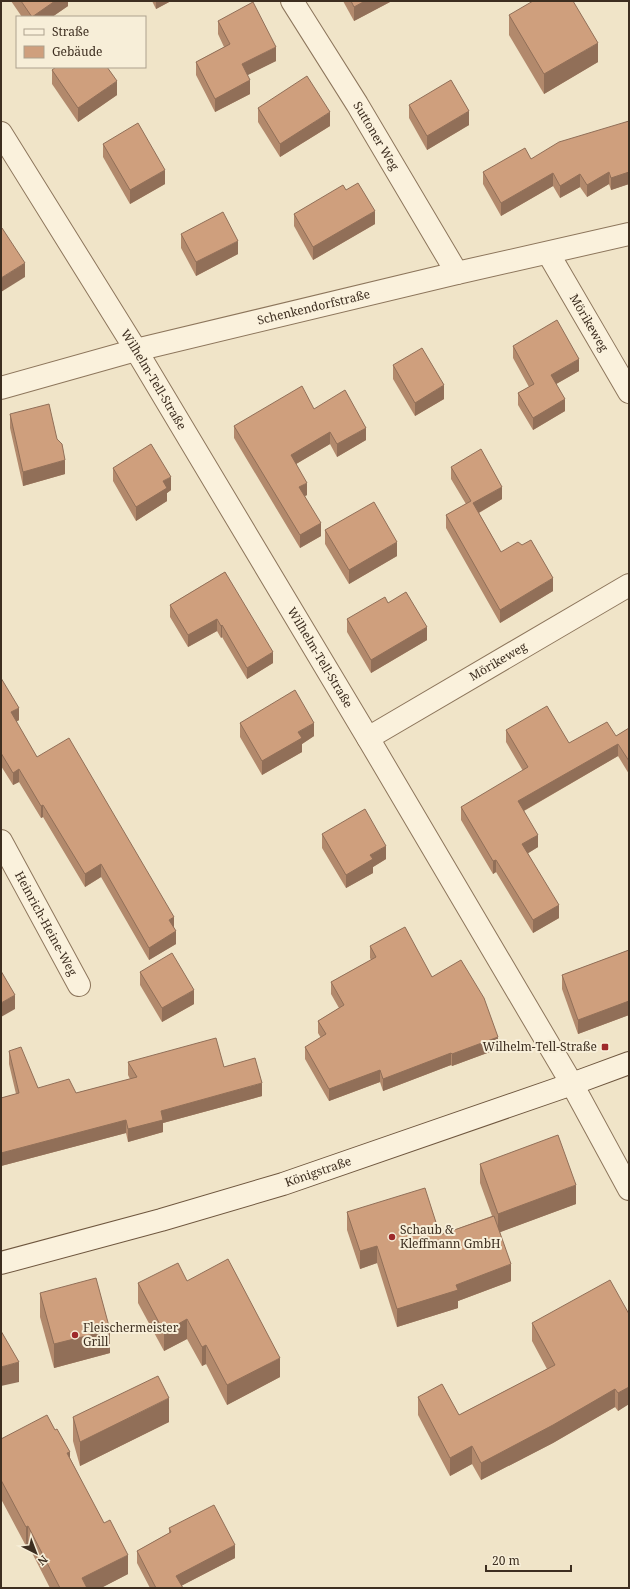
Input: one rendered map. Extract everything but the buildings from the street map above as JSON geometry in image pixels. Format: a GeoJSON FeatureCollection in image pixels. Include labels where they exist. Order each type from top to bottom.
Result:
{"type":"FeatureCollection","features":[{"type":"Feature","properties":{"kind":"street","name":"Suttoner Weg"},"geometry":{"type":"LineString","coordinates":[[292,1],[357,104],[457,273]]}},
{"type":"Feature","properties":{"kind":"street","name":"Wilhelm-Tell-Straße"},"geometry":{"type":"LineString","coordinates":[[1,133],[136,350],[368,738],[572,1084],[629,1189]]}},
{"type":"Feature","properties":{"kind":"street","name":"Schenkendorfstraße"},"geometry":{"type":"LineString","coordinates":[[1,388],[136,350],[457,273],[629,234]]}},
{"type":"Feature","properties":{"kind":"street","name":"Mörikeweg"},"geometry":{"type":"LineString","coordinates":[[548,253],[629,392]]}},
{"type":"Feature","properties":{"kind":"street","name":"Mörikeweg"},"geometry":{"type":"LineString","coordinates":[[368,738],[629,585]]}},
{"type":"Feature","properties":{"kind":"street","name":"Heinrich-Heine-Weg"},"geometry":{"type":"LineString","coordinates":[[1,841],[79,985]]}},
{"type":"Feature","properties":{"kind":"street","name":"Königstraße"},"geometry":{"type":"LineString","coordinates":[[1,1263],[161,1220],[283,1184],[629,1063]]}},
{"type":"Feature","properties":{"kind":"place","name":"Wilhelm-Tell-Straße"},"geometry":{"type":"Point","coordinates":[605,1047]}},
{"type":"Feature","properties":{"kind":"place","name":"Schaub & Kleffmann GmbH"},"geometry":{"type":"Point","coordinates":[392,1237]}},
{"type":"Feature","properties":{"kind":"place","name":"Fleischermeister Grill"},"geometry":{"type":"Point","coordinates":[75,1335]}}]}
